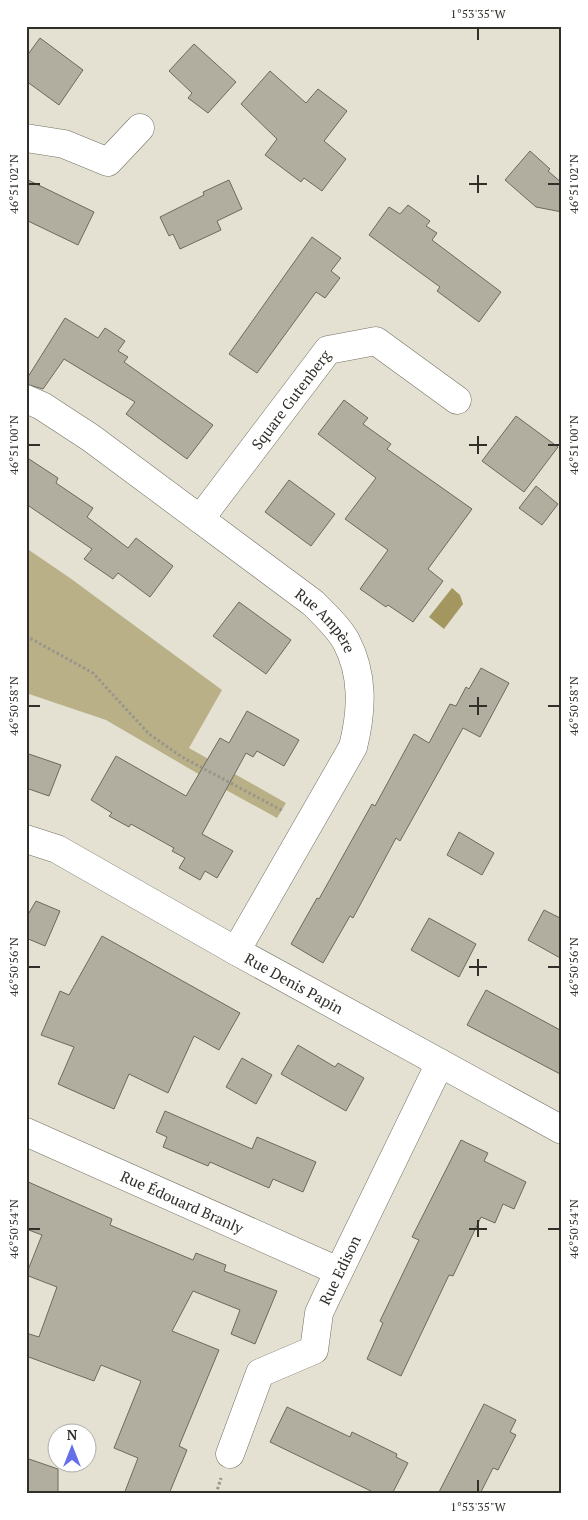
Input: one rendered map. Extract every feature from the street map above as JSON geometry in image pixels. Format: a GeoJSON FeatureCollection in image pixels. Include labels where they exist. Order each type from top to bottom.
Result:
{"type":"FeatureCollection","features":[{"type":"Feature","properties":{"kind":"street"},"geometry":{"type":"LineString","coordinates":[[26,138],[64,144],[108,162],[140,128]]}},
{"type":"Feature","properties":{"kind":"street","name":"Square Gutenberg"},"geometry":{"type":"LineString","coordinates":[[200,519],[328,350],[376,341],[457,400]]}},
{"type":"Feature","properties":{"kind":"street","name":"Rue Ampère"},"geometry":{"type":"LineString","coordinates":[[26,399],[42,406],[91,438],[313,603],[331,621],[346,641],[360,684],[360,711],[353,747],[236,951]]}},
{"type":"Feature","properties":{"kind":"street","name":"Rue Denis Papin"},"geometry":{"type":"LineString","coordinates":[[26,839],[57,849],[236,951],[562,1130]]}},
{"type":"Feature","properties":{"kind":"street","name":"Rue Edison"},"geometry":{"type":"LineString","coordinates":[[230,1454],[260,1373],[314,1350],[319,1313],[338,1270],[440,1063]]}},
{"type":"Feature","properties":{"kind":"street","name":"Rue Édouard Branly"},"geometry":{"type":"LineString","coordinates":[[26,1132],[338,1270]]}},
{"type":"Feature","properties":{"kind":"path"},"geometry":{"type":"LineString","coordinates":[[26,636],[93,672],[149,734],[182,757],[309,825]]}},
{"type":"Feature","properties":{"kind":"shaded area"},"geometry":{"type":"Polygon","coordinates":[[[26,548],[70,578],[222,690],[189,748],[286,803],[277,818],[106,720],[26,693],[26,548]]]}},
{"type":"Feature","properties":{"kind":"shaded area"},"geometry":{"type":"Polygon","coordinates":[[[452,588],[460,595],[463,604],[444,629],[429,617],[452,588]]]}},
{"type":"Feature","properties":{"kind":"building"},"geometry":{"type":"Polygon","coordinates":[[[40,38],[83,70],[59,105],[26,81],[26,57],[40,38]]]}},
{"type":"Feature","properties":{"kind":"building"},"geometry":{"type":"Polygon","coordinates":[[[194,44],[236,82],[208,113],[188,98],[192,93],[169,71],[194,44]]]}},
{"type":"Feature","properties":{"kind":"building"},"geometry":{"type":"Polygon","coordinates":[[[270,71],[306,103],[318,89],[347,111],[324,141],[346,159],[322,191],[304,178],[301,182],[265,155],[277,139],[241,104],[270,71]]]}},
{"type":"Feature","properties":{"kind":"building"},"geometry":{"type":"Polygon","coordinates":[[[530,151],[562,183],[562,212],[536,207],[505,180],[530,151]]]}},
{"type":"Feature","properties":{"kind":"building"},"geometry":{"type":"Polygon","coordinates":[[[26,179],[94,212],[78,245],[26,220],[26,179]]]}},
{"type":"Feature","properties":{"kind":"building"},"geometry":{"type":"Polygon","coordinates":[[[229,180],[242,209],[217,221],[221,230],[180,249],[173,234],[169,236],[160,217],[204,195],[203,192],[229,180]]]}},
{"type":"Feature","properties":{"kind":"building"},"geometry":{"type":"Polygon","coordinates":[[[408,205],[430,221],[426,226],[437,233],[432,240],[501,292],[479,322],[437,291],[440,287],[369,235],[389,207],[400,214],[408,205]]]}},
{"type":"Feature","properties":{"kind":"building"},"geometry":{"type":"Polygon","coordinates":[[[312,237],[341,258],[331,271],[340,278],[325,298],[316,292],[257,373],[229,354],[312,237]]]}},
{"type":"Feature","properties":{"kind":"building"},"geometry":{"type":"Polygon","coordinates":[[[65,318],[98,338],[105,328],[125,341],[118,351],[128,357],[124,362],[213,425],[187,459],[126,414],[135,402],[64,359],[43,389],[26,384],[26,380],[65,318]]]}},
{"type":"Feature","properties":{"kind":"building"},"geometry":{"type":"Polygon","coordinates":[[[344,400],[368,418],[363,424],[391,444],[387,449],[472,509],[428,569],[443,581],[413,622],[388,605],[386,607],[360,589],[388,550],[345,519],[376,478],[318,434],[344,400]]]}},
{"type":"Feature","properties":{"kind":"building"},"geometry":{"type":"Polygon","coordinates":[[[516,416],[558,447],[524,492],[482,461],[516,416]]]}},
{"type":"Feature","properties":{"kind":"building"},"geometry":{"type":"Polygon","coordinates":[[[26,457],[58,478],[56,483],[93,508],[87,517],[128,548],[136,538],[173,566],[150,597],[118,573],[113,579],[84,559],[92,549],[26,504],[26,457]]]}},
{"type":"Feature","properties":{"kind":"building"},"geometry":{"type":"Polygon","coordinates":[[[289,480],[335,514],[311,546],[265,512],[289,480]]]}},
{"type":"Feature","properties":{"kind":"building"},"geometry":{"type":"Polygon","coordinates":[[[536,486],[558,504],[542,525],[519,508],[536,486]]]}},
{"type":"Feature","properties":{"kind":"building"},"geometry":{"type":"Polygon","coordinates":[[[239,602],[291,640],[266,674],[213,636],[239,602]]]}},
{"type":"Feature","properties":{"kind":"building"},"geometry":{"type":"Polygon","coordinates":[[[481,668],[509,683],[480,737],[463,728],[400,841],[396,838],[353,918],[350,916],[323,963],[291,944],[317,898],[319,899],[372,804],[375,806],[414,734],[429,743],[450,704],[456,706],[466,687],[469,689],[481,668]]]}},
{"type":"Feature","properties":{"kind":"building"},"geometry":{"type":"Polygon","coordinates":[[[247,711],[299,740],[284,766],[257,751],[253,757],[246,753],[202,834],[233,851],[217,878],[205,871],[200,880],[179,868],[185,858],[172,851],[174,848],[131,824],[129,827],[109,816],[112,813],[91,800],[116,756],[186,796],[220,738],[229,743],[247,711]]]}},
{"type":"Feature","properties":{"kind":"building"},"geometry":{"type":"Polygon","coordinates":[[[26,753],[61,765],[49,796],[26,788],[26,753]]]}},
{"type":"Feature","properties":{"kind":"building"},"geometry":{"type":"Polygon","coordinates":[[[459,832],[494,853],[482,875],[447,855],[459,832]]]}},
{"type":"Feature","properties":{"kind":"building"},"geometry":{"type":"Polygon","coordinates":[[[36,901],[60,911],[45,946],[26,938],[26,918],[36,901]]]}},
{"type":"Feature","properties":{"kind":"building"},"geometry":{"type":"Polygon","coordinates":[[[544,910],[562,919],[562,959],[528,940],[544,910]]]}},
{"type":"Feature","properties":{"kind":"building"},"geometry":{"type":"Polygon","coordinates":[[[429,918],[476,944],[459,977],[411,950],[429,918]]]}},
{"type":"Feature","properties":{"kind":"building"},"geometry":{"type":"Polygon","coordinates":[[[102,936],[240,1013],[219,1050],[194,1036],[168,1093],[129,1074],[114,1109],[58,1084],[74,1047],[41,1035],[60,991],[69,995],[102,936]]]}},
{"type":"Feature","properties":{"kind":"building"},"geometry":{"type":"Polygon","coordinates":[[[486,990],[562,1031],[562,1075],[467,1025],[486,990]]]}},
{"type":"Feature","properties":{"kind":"building"},"geometry":{"type":"Polygon","coordinates":[[[298,1045],[335,1067],[338,1063],[364,1078],[346,1111],[281,1074],[298,1045]]]}},
{"type":"Feature","properties":{"kind":"building"},"geometry":{"type":"Polygon","coordinates":[[[242,1058],[272,1075],[256,1104],[226,1087],[242,1058]]]}},
{"type":"Feature","properties":{"kind":"building"},"geometry":{"type":"Polygon","coordinates":[[[165,1111],[252,1149],[257,1137],[316,1162],[303,1192],[273,1179],[269,1188],[210,1162],[208,1166],[163,1147],[167,1137],[156,1132],[165,1111]]]}},
{"type":"Feature","properties":{"kind":"building"},"geometry":{"type":"Polygon","coordinates":[[[461,1140],[488,1153],[484,1161],[526,1182],[514,1209],[503,1204],[495,1223],[481,1217],[453,1276],[449,1275],[401,1376],[367,1359],[383,1323],[380,1321],[419,1240],[412,1237],[461,1140]]]}},
{"type":"Feature","properties":{"kind":"building"},"geometry":{"type":"Polygon","coordinates":[[[26,1181],[112,1219],[110,1225],[193,1260],[196,1253],[226,1265],[224,1271],[277,1291],[255,1344],[231,1334],[240,1310],[193,1291],[172,1331],[219,1350],[179,1446],[187,1450],[169,1494],[124,1494],[138,1458],[114,1448],[141,1381],[101,1365],[94,1381],[26,1356],[26,1333],[39,1337],[57,1287],[26,1275],[42,1235],[26,1229],[26,1181]]]}},
{"type":"Feature","properties":{"kind":"building"},"geometry":{"type":"Polygon","coordinates":[[[484,1404],[516,1420],[510,1432],[516,1435],[498,1470],[493,1468],[480,1494],[438,1494],[484,1404]]]}},
{"type":"Feature","properties":{"kind":"building"},"geometry":{"type":"Polygon","coordinates":[[[287,1407],[350,1437],[352,1432],[397,1454],[396,1457],[408,1463],[392,1494],[377,1494],[270,1442],[287,1407]]]}},
{"type":"Feature","properties":{"kind":"building"},"geometry":{"type":"Polygon","coordinates":[[[26,1458],[48,1466],[48,1472],[58,1472],[58,1494],[26,1494],[26,1458]]]}}]}
